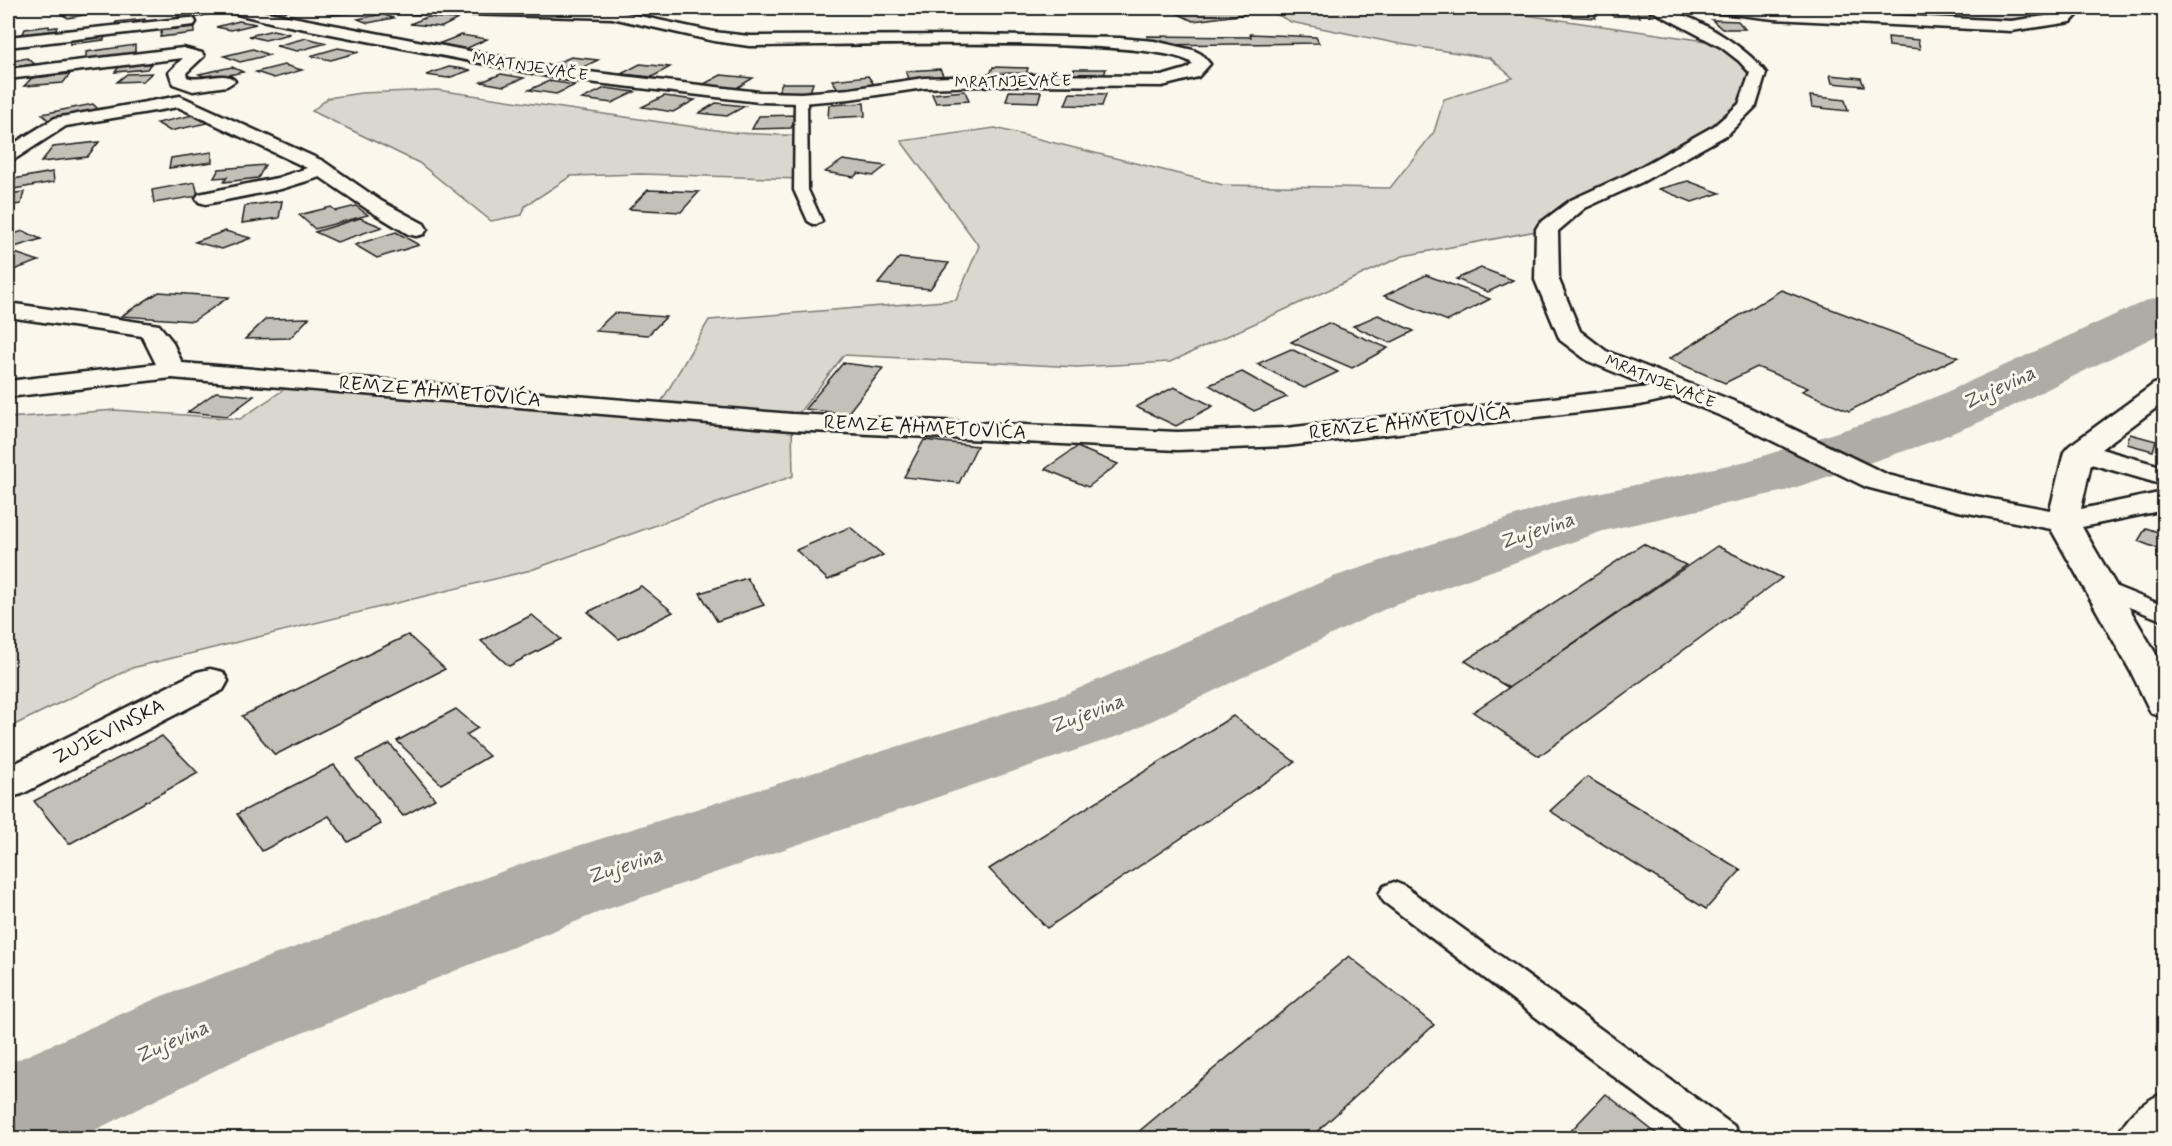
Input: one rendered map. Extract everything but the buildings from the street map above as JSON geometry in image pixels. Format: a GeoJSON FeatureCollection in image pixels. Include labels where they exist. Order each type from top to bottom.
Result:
{"type":"FeatureCollection","features":[{"type":"Feature","properties":{"kind":"street","name":"MRATNJEVAČE"},"geometry":{"type":"LineString","coordinates":[[230,8],[274,20],[563,74],[759,97],[801,98],[850,94],[924,83],[1008,80],[1162,81],[1192,73],[1202,64],[1197,57],[1188,53],[1154,46],[1003,40],[749,41],[721,39],[615,11],[392,8]]}},
{"type":"Feature","properties":{"kind":"street","name":"MRATNJEVAČE"},"geometry":{"type":"LineString","coordinates":[[1654,8],[1727,44],[1745,58],[1758,74],[1747,106],[1721,130],[1635,177],[1578,204],[1546,229],[1547,280],[1569,335],[1597,356],[1736,412],[1877,481],[1958,502],[2063,522]]}},
{"type":"Feature","properties":{"kind":"street"},"geometry":{"type":"LineString","coordinates":[[1714,8],[1774,15],[2011,26],[2066,19],[2072,15],[2074,10],[2065,8]]}},
{"type":"Feature","properties":{"kind":"street"},"geometry":{"type":"LineString","coordinates":[[8,42],[189,22],[137,12]]}},
{"type":"Feature","properties":{"kind":"street"},"geometry":{"type":"LineString","coordinates":[[8,75],[183,53],[196,56],[177,72],[179,80],[193,86],[227,81]]}},
{"type":"Feature","properties":{"kind":"street"},"geometry":{"type":"LineString","coordinates":[[8,155],[61,122],[180,101],[316,165],[374,206],[416,229]]}},
{"type":"Feature","properties":{"kind":"street"},"geometry":{"type":"LineString","coordinates":[[206,198],[281,183],[323,170]]}},
{"type":"Feature","properties":{"kind":"street"},"geometry":{"type":"LineString","coordinates":[[8,310],[150,330],[159,341],[172,370]]}},
{"type":"Feature","properties":{"kind":"street","name":"REMZE AHMETOVIĆA"},"geometry":{"type":"LineString","coordinates":[[8,390],[172,370],[792,422],[1177,441],[1286,437],[1628,398],[1676,389]]}},
{"type":"Feature","properties":{"kind":"street"},"geometry":{"type":"LineString","coordinates":[[2164,390],[2079,452],[2063,522],[2149,672],[2164,704]]}},
{"type":"Feature","properties":{"kind":"street"},"geometry":{"type":"LineString","coordinates":[[2079,452],[2164,476]]}},
{"type":"Feature","properties":{"kind":"street"},"geometry":{"type":"LineString","coordinates":[[2063,522],[2164,501]]}},
{"type":"Feature","properties":{"kind":"street","name":"ZUJEVINSKA"},"geometry":{"type":"LineString","coordinates":[[8,784],[210,681]]}},
{"type":"Feature","properties":{"kind":"street"},"geometry":{"type":"LineString","coordinates":[[2143,1138],[2164,1117]]}},
{"type":"Feature","properties":{"kind":"lane"},"geometry":{"type":"LineString","coordinates":[[801,98],[801,190],[815,221]]}},
{"type":"Feature","properties":{"kind":"lane"},"geometry":{"type":"LineString","coordinates":[[2102,588],[2164,614]]}},
{"type":"Feature","properties":{"kind":"lane"},"geometry":{"type":"LineString","coordinates":[[1394,894],[1722,1138]]}},
{"type":"Feature","properties":{"kind":"shaded area"},"geometry":{"type":"Polygon","coordinates":[[[1265,8],[1477,8],[1727,44],[1758,73],[1747,106],[1721,130],[1547,229],[1403,256],[1170,362],[1077,367],[844,355],[792,422],[793,476],[531,570],[132,668],[8,728],[8,418],[115,410],[240,419],[298,380],[656,411],[709,320],[956,300],[979,246],[901,141],[995,128],[1223,185],[1390,188],[1434,132],[1444,99],[1513,78],[1490,58],[1400,44],[1291,22],[1265,8]]]}},
{"type":"Feature","properties":{"kind":"shaded area"},"geometry":{"type":"Polygon","coordinates":[[[1714,8],[2065,8],[2074,11],[2040,23],[1774,15],[1714,8]]]}},
{"type":"Feature","properties":{"kind":"shaded area"},"geometry":{"type":"Polygon","coordinates":[[[437,90],[737,133],[801,136],[801,179],[641,174],[571,176],[525,206],[522,215],[491,221],[419,163],[312,111],[328,98],[361,93],[437,90]]]}},
{"type":"Feature","properties":{"kind":"waterway","name":"Zujevina"},"geometry":{"type":"LineString","coordinates":[[8,1118],[199,1028],[569,885],[1095,714],[1359,593],[1584,515],[1762,477],[1906,430],[1961,408],[2164,312]]}}]}
